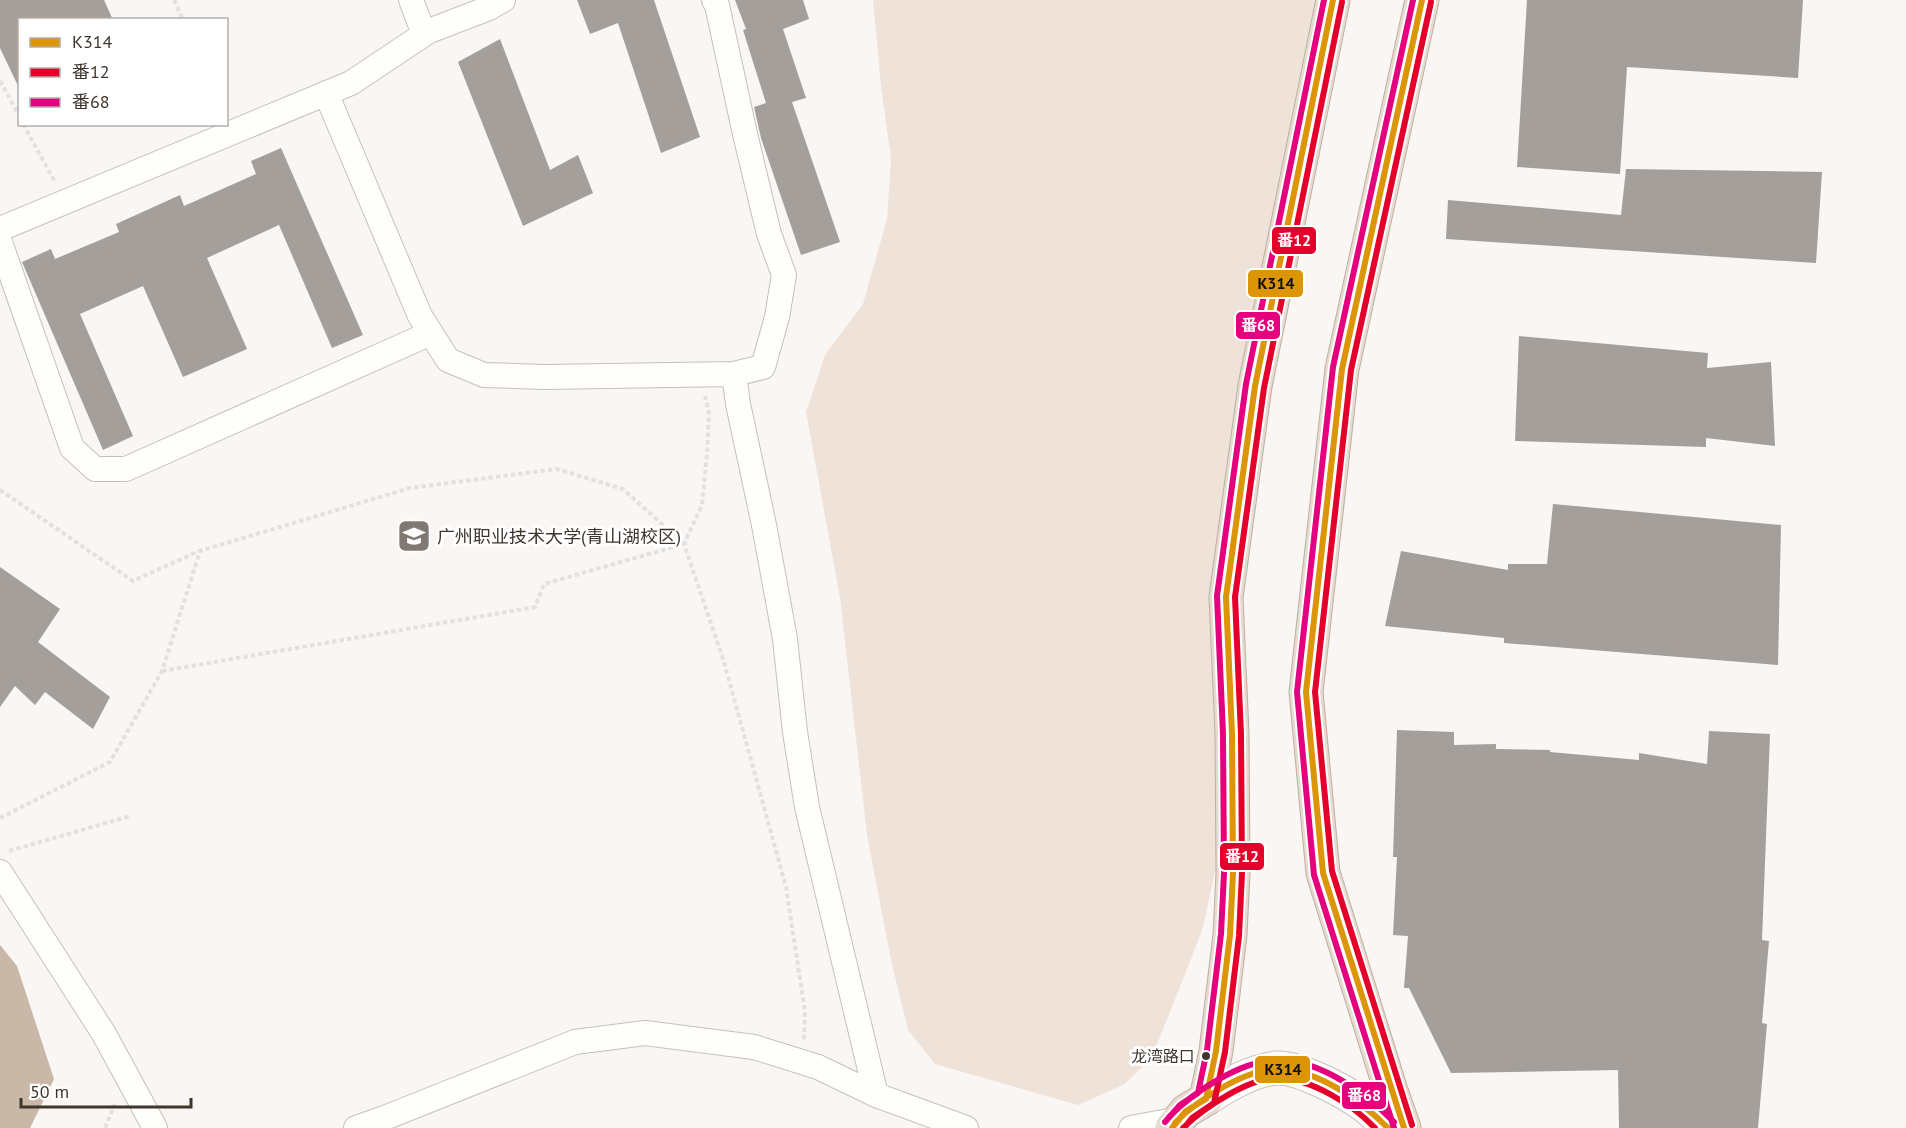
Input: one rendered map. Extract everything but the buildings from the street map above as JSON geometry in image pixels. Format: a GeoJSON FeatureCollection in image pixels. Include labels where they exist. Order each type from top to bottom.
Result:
{"type":"FeatureCollection","features":[{"type":"Feature","properties":{"kind":"highway"},"geometry":{"type":"LineString","coordinates":[[1175,1124],[1186,1111],[1206,1099],[1216,1051],[1230,936],[1233,873],[1232,734],[1226,597],[1255,386],[1333,0]]}},
{"type":"Feature","properties":{"kind":"highway"},"geometry":{"type":"LineString","coordinates":[[1404,1128],[1390,1091],[1323,873],[1306,692],[1342,369],[1422,0]]}},
{"type":"Feature","properties":{"kind":"highway"},"geometry":{"type":"LineString","coordinates":[[1390,1091],[1421,1128]]}},
{"type":"Feature","properties":{"kind":"street"},"geometry":{"type":"LineString","coordinates":[[411,0],[422,29],[429,31]]}},
{"type":"Feature","properties":{"kind":"street"},"geometry":{"type":"LineString","coordinates":[[0,229],[351,83],[429,31],[489,8],[503,0]]}},
{"type":"Feature","properties":{"kind":"street"},"geometry":{"type":"LineString","coordinates":[[326,93],[420,316],[448,360],[484,375],[544,377],[735,374],[763,367],[777,317],[784,275],[769,234],[714,0]]}},
{"type":"Feature","properties":{"kind":"street"},"geometry":{"type":"LineString","coordinates":[[0,242],[72,448],[95,469],[126,469],[431,333]]}},
{"type":"Feature","properties":{"kind":"street"},"geometry":{"type":"LineString","coordinates":[[735,374],[738,404],[785,639],[795,732],[807,807],[876,1095]]}},
{"type":"Feature","properties":{"kind":"street"},"geometry":{"type":"LineString","coordinates":[[0,872],[104,1034],[155,1128]]}},
{"type":"Feature","properties":{"kind":"street"},"geometry":{"type":"LineString","coordinates":[[356,1128],[575,1042],[645,1033],[754,1047],[818,1067],[876,1095],[966,1128]]}},
{"type":"Feature","properties":{"kind":"street"},"geometry":{"type":"LineString","coordinates":[[1206,1099],[1227,1085],[1258,1073],[1278,1068],[1301,1071],[1365,1106],[1388,1128]]}},
{"type":"Feature","properties":{"kind":"street"},"geometry":{"type":"LineString","coordinates":[[1131,1128],[1175,1124]]}},
{"type":"Feature","properties":{"kind":"path"},"geometry":{"type":"LineString","coordinates":[[174,0],[182,18]]}},
{"type":"Feature","properties":{"kind":"path"},"geometry":{"type":"LineString","coordinates":[[0,81],[18,113]]}},
{"type":"Feature","properties":{"kind":"path"},"geometry":{"type":"LineString","coordinates":[[25,126],[65,201]]}},
{"type":"Feature","properties":{"kind":"path"},"geometry":{"type":"LineString","coordinates":[[162,671],[535,607],[544,584],[684,544],[702,505],[709,413],[701,375]]}},
{"type":"Feature","properties":{"kind":"path"},"geometry":{"type":"LineString","coordinates":[[0,490],[133,581],[200,551],[410,488],[557,468],[623,489],[684,544],[724,662],[786,887],[805,1012],[803,1063]]}},
{"type":"Feature","properties":{"kind":"path"},"geometry":{"type":"LineString","coordinates":[[0,818],[110,762],[162,671],[200,551]]}},
{"type":"Feature","properties":{"kind":"path"},"geometry":{"type":"LineString","coordinates":[[0,854],[130,816]]}},
{"type":"Feature","properties":{"kind":"shaded area"},"geometry":{"type":"Polygon","coordinates":[[[873,0],[1339,0],[1229,494],[1223,809],[1216,868],[1202,931],[1152,1057],[1125,1084],[1078,1105],[935,1064],[908,1030],[891,960],[867,835],[840,598],[806,412],[825,355],[863,304],[887,219],[891,159],[873,0]]]}},
{"type":"Feature","properties":{"kind":"shaded area"},"geometry":{"type":"Polygon","coordinates":[[[0,945],[17,966],[54,1079],[30,1128],[0,1128],[0,945]]]}},
{"type":"Feature","properties":{"kind":"transit line","name":"番68"},"geometry":{"type":"LineString","coordinates":[[1165,1122],[1180,1105],[1198,1093],[1207,1050],[1221,934],[1224,873],[1223,734],[1217,596],[1246,384],[1324,0]]}},
{"type":"Feature","properties":{"kind":"transit line","name":"K314"},"geometry":{"type":"LineString","coordinates":[[1172,1128],[1186,1111],[1206,1099],[1216,1051],[1230,935],[1233,873],[1232,734],[1226,597],[1255,386],[1333,0]]}},
{"type":"Feature","properties":{"kind":"transit line","name":"番68"},"geometry":{"type":"LineString","coordinates":[[1394,1128],[1314,875],[1297,692],[1333,367],[1413,0]]}},
{"type":"Feature","properties":{"kind":"transit line","name":"K314"},"geometry":{"type":"LineString","coordinates":[[1404,1128],[1323,873],[1306,692],[1342,369],[1422,0]]}},
{"type":"Feature","properties":{"kind":"transit line","name":"番12"},"geometry":{"type":"LineString","coordinates":[[1184,1128],[1192,1118],[1214,1103],[1225,1052],[1239,936],[1242,873],[1241,734],[1235,597],[1264,388],[1342,2]]}},
{"type":"Feature","properties":{"kind":"transit line","name":"番12"},"geometry":{"type":"LineString","coordinates":[[1412,1125],[1332,871],[1315,692],[1351,370],[1431,2]]}},
{"type":"Feature","properties":{"kind":"transit line","name":"番68"},"geometry":{"type":"LineString","coordinates":[[1169,1117],[1205,1088],[1234,1071],[1264,1061],[1278,1060],[1294,1061],[1310,1066],[1341,1080],[1370,1100],[1394,1122]]}},
{"type":"Feature","properties":{"kind":"transit line","name":"K314"},"geometry":{"type":"LineString","coordinates":[[1175,1123],[1223,1087],[1253,1074],[1280,1069],[1295,1071],[1325,1081],[1353,1098],[1388,1128]]}},
{"type":"Feature","properties":{"kind":"transit line","name":"番12"},"geometry":{"type":"LineString","coordinates":[[1183,1128],[1215,1103],[1241,1088],[1267,1079],[1279,1078],[1292,1079],[1318,1088],[1344,1102],[1375,1128]]}},
{"type":"Feature","properties":{"kind":"place","name":"广州职业技术大学(青山湖校区)"},"geometry":{"type":"Point","coordinates":[414,536]}},
{"type":"Feature","properties":{"kind":"place","name":"龙湾路口"},"geometry":{"type":"Point","coordinates":[1206,1056]}}]}
